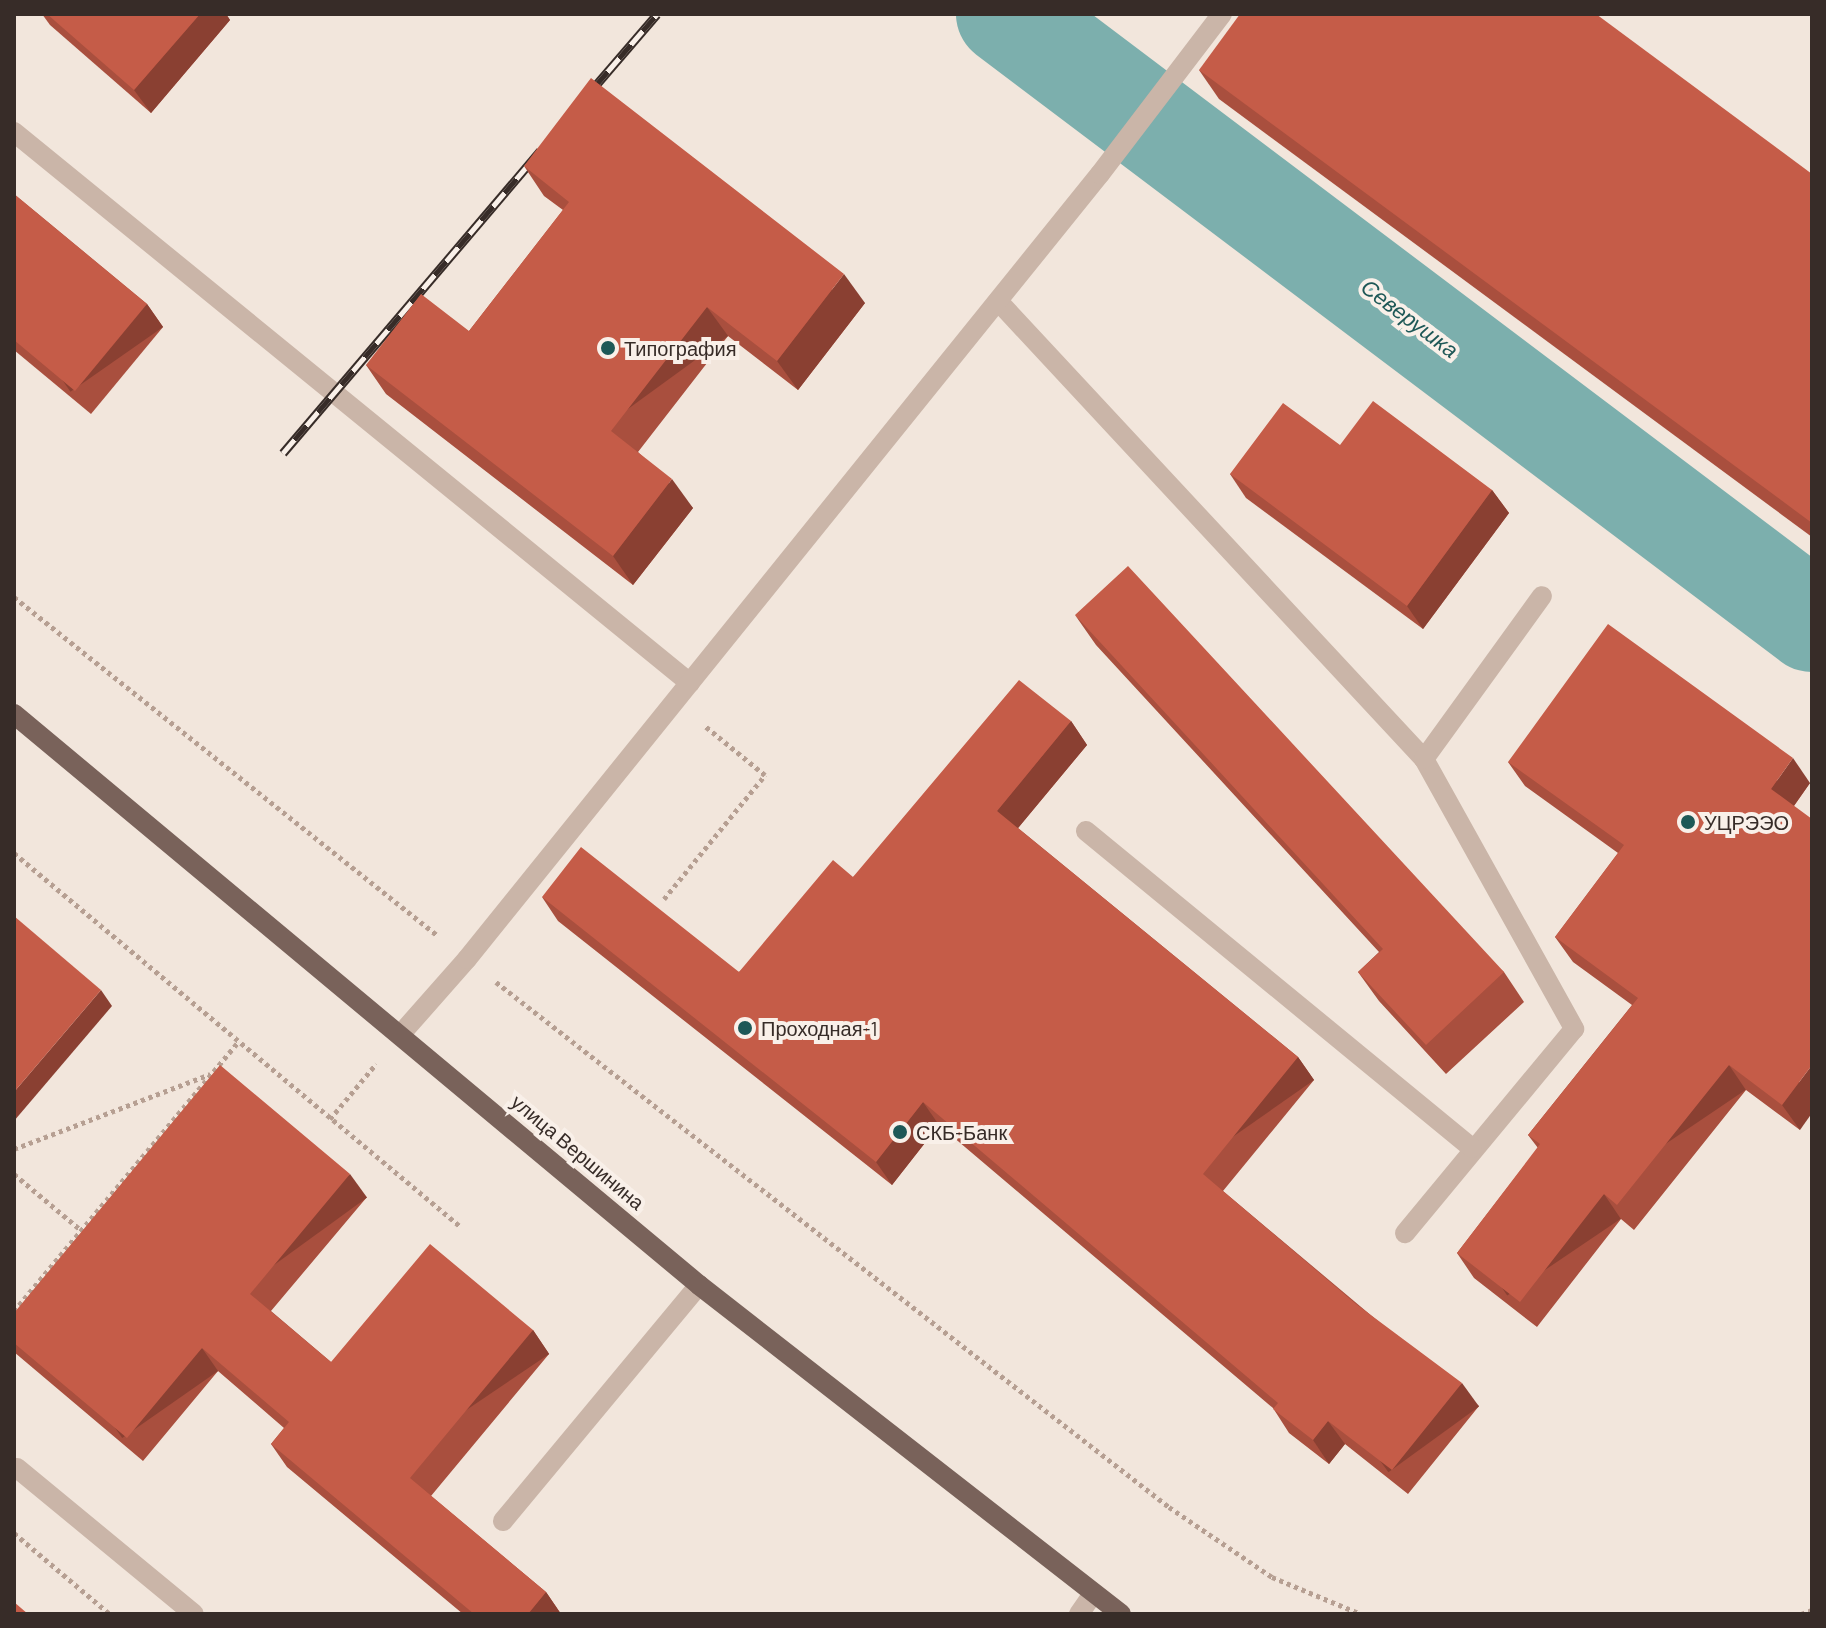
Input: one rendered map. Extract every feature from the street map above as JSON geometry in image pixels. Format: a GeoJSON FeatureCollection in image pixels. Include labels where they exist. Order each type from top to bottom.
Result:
{"type":"FeatureCollection","features":[{"type":"Feature","properties":{"kind":"main road","name":"улица Вершинина"},"geometry":{"type":"LineString","coordinates":[[14,714],[699,1285],[1121,1614]]}},
{"type":"Feature","properties":{"kind":"street"},"geometry":{"type":"LineString","coordinates":[[400,1035],[467,959],[998,301],[1222,14]]}},
{"type":"Feature","properties":{"kind":"street"},"geometry":{"type":"LineString","coordinates":[[14,132],[690,683]]}},
{"type":"Feature","properties":{"kind":"street"},"geometry":{"type":"LineString","coordinates":[[998,301],[1424,759],[1574,1029],[1472,1148],[1405,1233]]}},
{"type":"Feature","properties":{"kind":"street"},"geometry":{"type":"LineString","coordinates":[[1424,759],[1542,596]]}},
{"type":"Feature","properties":{"kind":"street"},"geometry":{"type":"LineString","coordinates":[[1086,831],[1472,1148]]}},
{"type":"Feature","properties":{"kind":"street"},"geometry":{"type":"LineString","coordinates":[[503,1521],[699,1285]]}},
{"type":"Feature","properties":{"kind":"street"},"geometry":{"type":"LineString","coordinates":[[17,1468],[194,1614]]}},
{"type":"Feature","properties":{"kind":"street"},"geometry":{"type":"LineString","coordinates":[[1079,1614],[1093,1594]]}},
{"type":"Feature","properties":{"kind":"path"},"geometry":{"type":"LineString","coordinates":[[14,597],[467,959],[1169,1507],[1272,1577],[1361,1614]]}},
{"type":"Feature","properties":{"kind":"path"},"geometry":{"type":"LineString","coordinates":[[664,899],[765,775],[694,717]]}},
{"type":"Feature","properties":{"kind":"path"},"geometry":{"type":"LineString","coordinates":[[14,853],[461,1227]]}},
{"type":"Feature","properties":{"kind":"path"},"geometry":{"type":"LineString","coordinates":[[330,1119],[400,1035]]}},
{"type":"Feature","properties":{"kind":"path"},"geometry":{"type":"LineString","coordinates":[[14,1311],[238,1042]]}},
{"type":"Feature","properties":{"kind":"path"},"geometry":{"type":"LineString","coordinates":[[14,1149],[211,1074]]}},
{"type":"Feature","properties":{"kind":"path"},"geometry":{"type":"LineString","coordinates":[[14,1174],[81,1230]]}},
{"type":"Feature","properties":{"kind":"path"},"geometry":{"type":"LineString","coordinates":[[14,1533],[110,1614]]}},
{"type":"Feature","properties":{"kind":"path"},"geometry":{"type":"LineString","coordinates":[[1801,1614],[1812,1610]]}},
{"type":"Feature","properties":{"kind":"building"},"geometry":{"type":"Polygon","coordinates":[[[47,14],[200,14],[134,90],[47,14]]]}},
{"type":"Feature","properties":{"kind":"building"},"geometry":{"type":"Polygon","coordinates":[[[1240,14],[1596,14],[1812,174],[1812,523],[1199,70],[1240,14]]]}},
{"type":"Feature","properties":{"kind":"building","name":"Типография"},"geometry":{"type":"Polygon","coordinates":[[[591,78],[844,274],[777,361],[707,307],[611,431],[672,479],[613,556],[366,365],[421,294],[469,331],[569,202],[524,166],[591,78]]]}},
{"type":"Feature","properties":{"kind":"building"},"geometry":{"type":"Polygon","coordinates":[[[14,194],[147,304],[75,391],[14,340],[14,194]]]}},
{"type":"Feature","properties":{"kind":"building"},"geometry":{"type":"Polygon","coordinates":[[[1373,401],[1492,490],[1407,606],[1230,474],[1283,403],[1340,445],[1373,401]]]}},
{"type":"Feature","properties":{"kind":"building"},"geometry":{"type":"Polygon","coordinates":[[[1128,566],[1504,972],[1426,1045],[1358,972],[1383,949],[1075,615],[1128,566]]]}},
{"type":"Feature","properties":{"kind":"building"},"geometry":{"type":"Polygon","coordinates":[[[1608,624],[1793,758],[1771,789],[1812,819],[1812,1065],[1782,1105],[1729,1065],[1617,1205],[1604,1194],[1520,1302],[1457,1253],[1540,1144],[1528,1135],[1638,998],[1555,937],[1624,845],[1508,762],[1608,624]]]}},
{"type":"Feature","properties":{"kind":"building"},"geometry":{"type":"Polygon","coordinates":[[[1019,680],[1071,721],[997,811],[1298,1057],[1203,1174],[1356,1304],[1462,1383],[1392,1470],[1328,1421],[1313,1440],[1273,1409],[1278,1403],[923,1102],[876,1162],[542,897],[581,847],[739,972],[833,860],[853,877],[1019,680]]]}},
{"type":"Feature","properties":{"kind":"building"},"geometry":{"type":"Polygon","coordinates":[[[14,916],[101,990],[14,1092],[14,916]]]}},
{"type":"Feature","properties":{"kind":"building"},"geometry":{"type":"Polygon","coordinates":[[[220,1065],[350,1174],[250,1294],[331,1362],[430,1244],[533,1330],[410,1478],[546,1592],[528,1614],[474,1614],[271,1444],[289,1422],[202,1348],[127,1438],[14,1343],[14,1313],[220,1065]]]}},
{"type":"Feature","properties":{"kind":"building"},"geometry":{"type":"Polygon","coordinates":[[[14,1602],[28,1614],[14,1614],[14,1602]]]}},
{"type":"Feature","properties":{"kind":"waterway","name":"Северушка"},"geometry":{"type":"LineString","coordinates":[[1007,14],[1812,621]]}},
{"type":"Feature","properties":{"kind":"railway"},"geometry":{"type":"LineString","coordinates":[[584,99],[657,14]]}},
{"type":"Feature","properties":{"kind":"railway"},"geometry":{"type":"LineString","coordinates":[[283,453],[540,151]]}},
{"type":"Feature","properties":{"kind":"place","name":"Типография"},"geometry":{"type":"Point","coordinates":[608,348]}},
{"type":"Feature","properties":{"kind":"place","name":"УЦРЭЭО"},"geometry":{"type":"Point","coordinates":[1688,822]}},
{"type":"Feature","properties":{"kind":"place","name":"Проходная-1"},"geometry":{"type":"Point","coordinates":[745,1028]}},
{"type":"Feature","properties":{"kind":"place","name":"СКБ-Банк"},"geometry":{"type":"Point","coordinates":[900,1132]}}]}
